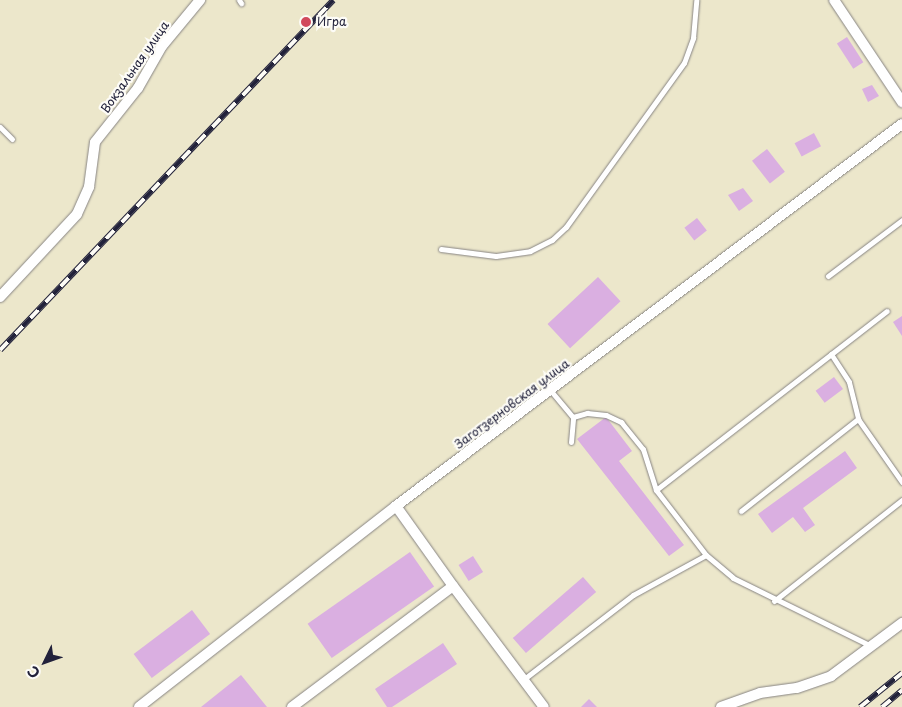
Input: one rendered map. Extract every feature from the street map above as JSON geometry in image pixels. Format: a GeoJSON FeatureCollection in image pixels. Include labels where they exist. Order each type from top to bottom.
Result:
{"type":"FeatureCollection","features":[{"type":"Feature","properties":{"kind":"street","name":"Вокзальная улица"},"geometry":{"type":"LineString","coordinates":[[0,297],[77,214],[89,187],[95,142],[138,88],[162,46],[200,0]]}},
{"type":"Feature","properties":{"kind":"street"},"geometry":{"type":"LineString","coordinates":[[834,0],[902,102]]}},
{"type":"Feature","properties":{"kind":"street","name":"Заготзерновская улица"},"geometry":{"type":"LineString","coordinates":[[139,707],[396,506],[551,391],[902,124]]}},
{"type":"Feature","properties":{"kind":"street"},"geometry":{"type":"LineString","coordinates":[[396,506],[453,586],[544,707]]}},
{"type":"Feature","properties":{"kind":"street"},"geometry":{"type":"LineString","coordinates":[[292,707],[304,704],[453,586]]}},
{"type":"Feature","properties":{"kind":"street"},"geometry":{"type":"LineString","coordinates":[[721,707],[760,693],[814,683],[831,676],[902,623]]}},
{"type":"Feature","properties":{"kind":"lane"},"geometry":{"type":"LineString","coordinates":[[441,249],[496,256],[530,251],[552,240],[566,227],[684,63],[693,38],[696,0]]}},
{"type":"Feature","properties":{"kind":"lane"},"geometry":{"type":"LineString","coordinates":[[0,127],[12,139]]}},
{"type":"Feature","properties":{"kind":"lane"},"geometry":{"type":"LineString","coordinates":[[828,276],[902,220]]}},
{"type":"Feature","properties":{"kind":"lane"},"geometry":{"type":"LineString","coordinates":[[656,490],[887,311]]}},
{"type":"Feature","properties":{"kind":"lane"},"geometry":{"type":"LineString","coordinates":[[831,354],[850,382],[858,419],[902,482]]}},
{"type":"Feature","properties":{"kind":"lane"},"geometry":{"type":"LineString","coordinates":[[551,391],[573,417],[571,442]]}},
{"type":"Feature","properties":{"kind":"lane"},"geometry":{"type":"LineString","coordinates":[[573,417],[587,413],[606,415],[621,422],[643,450],[656,490],[706,555],[733,578],[774,601],[872,646]]}},
{"type":"Feature","properties":{"kind":"lane"},"geometry":{"type":"LineString","coordinates":[[741,511],[858,419]]}},
{"type":"Feature","properties":{"kind":"lane"},"geometry":{"type":"LineString","coordinates":[[774,601],[902,500]]}},
{"type":"Feature","properties":{"kind":"lane"},"geometry":{"type":"LineString","coordinates":[[523,680],[633,595],[706,555]]}},
{"type":"Feature","properties":{"kind":"building"},"geometry":{"type":"Polygon","coordinates":[[[847,37],[863,62],[853,69],[837,44],[847,37]]]}},
{"type":"Feature","properties":{"kind":"building"},"geometry":{"type":"Polygon","coordinates":[[[872,85],[879,96],[868,102],[862,89],[872,85]]]}},
{"type":"Feature","properties":{"kind":"building"},"geometry":{"type":"Polygon","coordinates":[[[814,133],[821,146],[802,157],[795,143],[814,133]]]}},
{"type":"Feature","properties":{"kind":"building"},"geometry":{"type":"Polygon","coordinates":[[[767,149],[785,172],[770,184],[752,161],[767,149]]]}},
{"type":"Feature","properties":{"kind":"building"},"geometry":{"type":"Polygon","coordinates":[[[743,188],[753,201],[739,211],[728,195],[743,188]]]}},
{"type":"Feature","properties":{"kind":"building"},"geometry":{"type":"Polygon","coordinates":[[[697,218],[707,231],[694,240],[684,228],[697,218]]]}},
{"type":"Feature","properties":{"kind":"building"},"geometry":{"type":"Polygon","coordinates":[[[598,277],[621,301],[570,348],[548,324],[598,277]]]}},
{"type":"Feature","properties":{"kind":"building"},"geometry":{"type":"Polygon","coordinates":[[[902,316],[902,336],[893,322],[902,316]]]}},
{"type":"Feature","properties":{"kind":"building"},"geometry":{"type":"Polygon","coordinates":[[[834,377],[843,389],[825,403],[816,391],[834,377]]]}},
{"type":"Feature","properties":{"kind":"building"},"geometry":{"type":"Polygon","coordinates":[[[606,417],[632,451],[619,461],[684,545],[669,556],[577,439],[606,417]]]}},
{"type":"Feature","properties":{"kind":"building"},"geometry":{"type":"Polygon","coordinates":[[[845,451],[857,468],[803,508],[815,525],[805,532],[793,517],[772,533],[758,514],[845,451]]]}},
{"type":"Feature","properties":{"kind":"building"},"geometry":{"type":"Polygon","coordinates":[[[410,552],[434,586],[332,658],[308,624],[410,552]]]}},
{"type":"Feature","properties":{"kind":"building"},"geometry":{"type":"Polygon","coordinates":[[[473,556],[483,572],[469,581],[459,565],[473,556]]]}},
{"type":"Feature","properties":{"kind":"building"},"geometry":{"type":"Polygon","coordinates":[[[583,577],[596,592],[526,653],[513,638],[583,577]]]}},
{"type":"Feature","properties":{"kind":"building"},"geometry":{"type":"Polygon","coordinates":[[[192,610],[210,634],[152,678],[134,654],[192,610]]]}},
{"type":"Feature","properties":{"kind":"building"},"geometry":{"type":"Polygon","coordinates":[[[443,643],[457,664],[392,707],[387,707],[375,689],[443,643]]]}},
{"type":"Feature","properties":{"kind":"building"},"geometry":{"type":"Polygon","coordinates":[[[241,675],[267,707],[201,707],[241,675]]]}},
{"type":"Feature","properties":{"kind":"building"},"geometry":{"type":"Polygon","coordinates":[[[589,699],[597,707],[581,707],[589,699]]]}},
{"type":"Feature","properties":{"kind":"railway"},"geometry":{"type":"LineString","coordinates":[[0,350],[333,0]]}},
{"type":"Feature","properties":{"kind":"railway"},"geometry":{"type":"LineString","coordinates":[[860,707],[902,673]]}},
{"type":"Feature","properties":{"kind":"railway"},"geometry":{"type":"LineString","coordinates":[[882,707],[902,690]]}},
{"type":"Feature","properties":{"kind":"place","name":"Игра"},"geometry":{"type":"Point","coordinates":[306,22]}}]}
